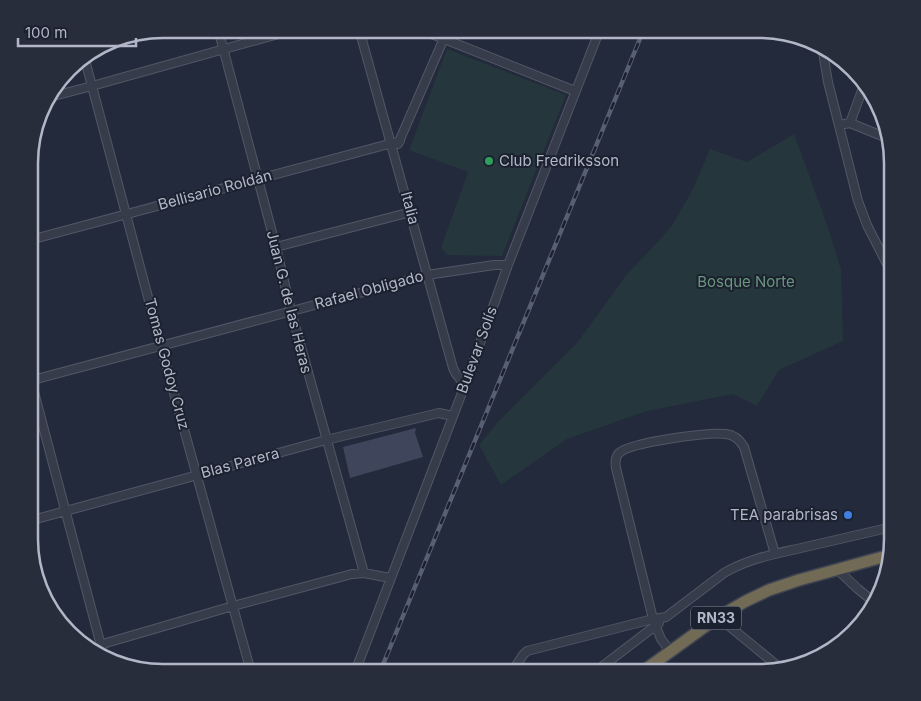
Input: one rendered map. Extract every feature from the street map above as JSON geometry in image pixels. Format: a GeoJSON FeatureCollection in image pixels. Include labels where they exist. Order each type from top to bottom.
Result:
{"type":"FeatureCollection","features":[{"type":"Feature","properties":{"kind":"highway","name":"RN33"},"geometry":{"type":"LineString","coordinates":[[653,664],[718,617],[769,590],[882,557]]}},
{"type":"Feature","properties":{"kind":"street","name":"Juan G. de las Heras"},"geometry":{"type":"LineString","coordinates":[[221,38],[291,311],[364,573]]}},
{"type":"Feature","properties":{"kind":"street"},"geometry":{"type":"LineString","coordinates":[[57,95],[265,38]]}},
{"type":"Feature","properties":{"kind":"street","name":"Italia"},"geometry":{"type":"LineString","coordinates":[[362,38],[395,145],[427,274],[453,368],[465,385]]}},
{"type":"Feature","properties":{"kind":"street","name":"Bulevar Solís"},"geometry":{"type":"LineString","coordinates":[[358,663],[465,385],[508,265],[596,38]]}},
{"type":"Feature","properties":{"kind":"street"},"geometry":{"type":"LineString","coordinates":[[395,145],[444,39],[575,91]]}},
{"type":"Feature","properties":{"kind":"street"},"geometry":{"type":"LineString","coordinates":[[824,56],[828,82],[858,201],[867,225],[884,258]]}},
{"type":"Feature","properties":{"kind":"street","name":"Tomas Godoy Cruz"},"geometry":{"type":"LineString","coordinates":[[86,64],[161,346],[249,663]]}},
{"type":"Feature","properties":{"kind":"street"},"geometry":{"type":"LineString","coordinates":[[850,123],[862,92]]}},
{"type":"Feature","properties":{"kind":"street"},"geometry":{"type":"LineString","coordinates":[[839,125],[850,123],[880,136]]}},
{"type":"Feature","properties":{"kind":"street","name":"Bellisario Roldán"},"geometry":{"type":"LineString","coordinates":[[38,238],[258,179],[395,145]]}},
{"type":"Feature","properties":{"kind":"street"},"geometry":{"type":"LineString","coordinates":[[276,247],[411,212]]}},
{"type":"Feature","properties":{"kind":"street","name":"Rafael Obligado"},"geometry":{"type":"LineString","coordinates":[[38,376],[161,346],[427,274],[494,265],[508,265]]}},
{"type":"Feature","properties":{"kind":"street"},"geometry":{"type":"LineString","coordinates":[[38,408],[101,648]]}},
{"type":"Feature","properties":{"kind":"street","name":"Blas Parera"},"geometry":{"type":"LineString","coordinates":[[38,519],[326,440],[439,413],[453,416]]}},
{"type":"Feature","properties":{"kind":"street"},"geometry":{"type":"LineString","coordinates":[[670,651],[661,639],[653,619],[616,468],[616,457],[620,452],[630,447],[683,437],[727,434],[736,437],[744,447],[775,554]]}},
{"type":"Feature","properties":{"kind":"street"},"geometry":{"type":"LineString","coordinates":[[606,664],[656,627],[666,616],[729,570],[775,554],[883,529]]}},
{"type":"Feature","properties":{"kind":"street"},"geometry":{"type":"LineString","coordinates":[[838,570],[869,598]]}},
{"type":"Feature","properties":{"kind":"street"},"geometry":{"type":"LineString","coordinates":[[97,645],[352,574],[364,573],[390,578]]}},
{"type":"Feature","properties":{"kind":"street"},"geometry":{"type":"LineString","coordinates":[[519,664],[527,651],[666,616]]}},
{"type":"Feature","properties":{"kind":"street"},"geometry":{"type":"LineString","coordinates":[[718,617],[773,662]]}},
{"type":"Feature","properties":{"kind":"green space","name":"Club Fredriksson"},"geometry":{"type":"Polygon","coordinates":[[[447,49],[566,95],[502,256],[447,255],[441,248],[468,172],[409,150],[447,49]]]}},
{"type":"Feature","properties":{"kind":"green space","name":"Bosque Norte"},"geometry":{"type":"Polygon","coordinates":[[[794,134],[829,230],[841,270],[843,341],[779,370],[757,406],[733,394],[647,411],[567,439],[501,485],[479,445],[497,423],[577,343],[627,274],[673,224],[693,189],[710,149],[747,162],[794,134]]]}},
{"type":"Feature","properties":{"kind":"building"},"geometry":{"type":"Polygon","coordinates":[[[416,428],[415,433],[423,457],[350,478],[343,447],[416,428]]]}},
{"type":"Feature","properties":{"kind":"railway"},"geometry":{"type":"LineString","coordinates":[[384,663],[640,38]]}},
{"type":"Feature","properties":{"kind":"place","name":"Club Fredriksson"},"geometry":{"type":"Point","coordinates":[489,161]}},
{"type":"Feature","properties":{"kind":"place","name":"TEA parabrisas"},"geometry":{"type":"Point","coordinates":[848,515]}}]}
